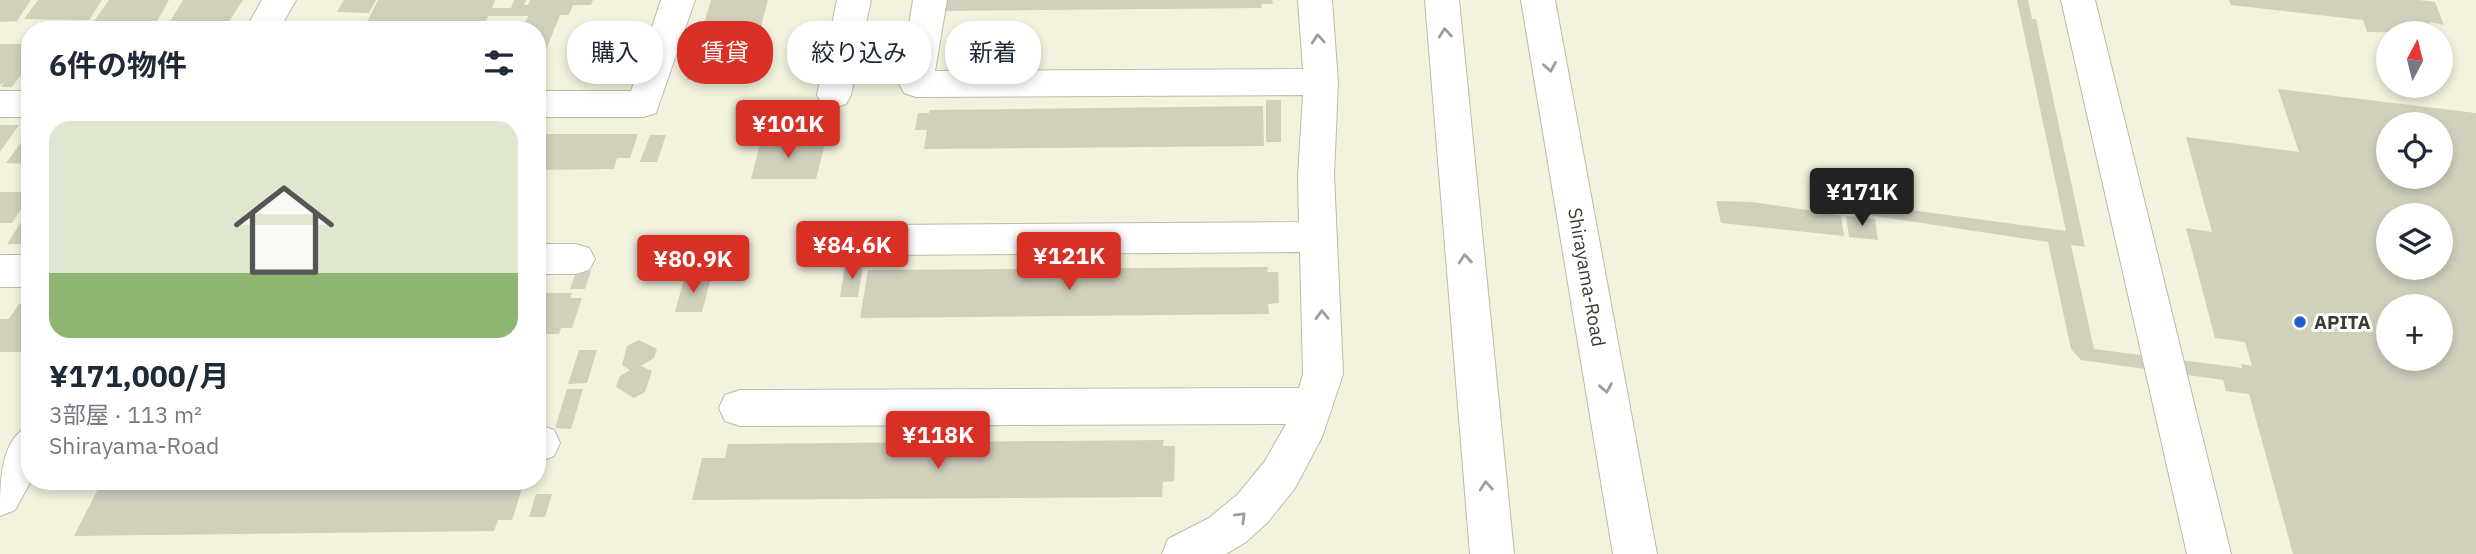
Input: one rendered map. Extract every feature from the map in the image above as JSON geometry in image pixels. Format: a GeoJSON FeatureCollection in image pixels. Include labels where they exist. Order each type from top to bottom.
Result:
{"type":"FeatureCollection","features":[{"type":"Feature","properties":{"kind":"street"},"geometry":{"type":"LineString","coordinates":[[267,21],[279,0]]}},
{"type":"Feature","properties":{"kind":"street"},"geometry":{"type":"LineString","coordinates":[[546,104],[645,104],[678,0]]}},
{"type":"Feature","properties":{"kind":"street"},"geometry":{"type":"LineString","coordinates":[[834,95],[854,0]]}},
{"type":"Feature","properties":{"kind":"street"},"geometry":{"type":"LineString","coordinates":[[930,0],[916,83],[1321,82]]}},
{"type":"Feature","properties":{"kind":"street"},"geometry":{"type":"LineString","coordinates":[[1184,554],[1235,524],[1287,468],[1314,406],[1322,374],[1316,175],[1321,82],[1315,0]]}},
{"type":"Feature","properties":{"kind":"street"},"geometry":{"type":"LineString","coordinates":[[1442,0],[1492,554]]}},
{"type":"Feature","properties":{"kind":"street","name":"Shirayama-Road"},"geometry":{"type":"LineString","coordinates":[[1538,0],[1635,554]]}},
{"type":"Feature","properties":{"kind":"street"},"geometry":{"type":"LineString","coordinates":[[2078,0],[2209,554]]}},
{"type":"Feature","properties":{"kind":"street"},"geometry":{"type":"LineString","coordinates":[[0,104],[21,104]]}},
{"type":"Feature","properties":{"kind":"street"},"geometry":{"type":"LineString","coordinates":[[886,240],[1319,237]]}},
{"type":"Feature","properties":{"kind":"street"},"geometry":{"type":"LineString","coordinates":[[546,260],[576,259]]}},
{"type":"Feature","properties":{"kind":"street"},"geometry":{"type":"LineString","coordinates":[[0,271],[21,271]]}},
{"type":"Feature","properties":{"kind":"street"},"geometry":{"type":"LineString","coordinates":[[740,408],[1314,406]]}},
{"type":"Feature","properties":{"kind":"building"},"geometry":{"type":"Polygon","coordinates":[[[0,0],[31,0],[17,21],[0,22],[0,0]]]}},
{"type":"Feature","properties":{"kind":"building"},"geometry":{"type":"Polygon","coordinates":[[[38,0],[102,0],[89,20],[24,19],[38,0]]]}},
{"type":"Feature","properties":{"kind":"building"},"geometry":{"type":"Polygon","coordinates":[[[109,0],[169,0],[157,21],[94,21],[109,0]]]}},
{"type":"Feature","properties":{"kind":"building"},"geometry":{"type":"Polygon","coordinates":[[[183,0],[243,0],[229,21],[170,21],[183,0]]]}},
{"type":"Feature","properties":{"kind":"building"},"geometry":{"type":"Polygon","coordinates":[[[344,0],[376,0],[369,13],[337,12],[344,0]]]}},
{"type":"Feature","properties":{"kind":"building"},"geometry":{"type":"Polygon","coordinates":[[[378,0],[495,0],[492,8],[511,8],[514,0],[526,0],[524,5],[528,5],[530,0],[593,0],[591,5],[573,5],[569,15],[560,15],[546,50],[546,21],[526,21],[528,16],[488,16],[486,21],[368,21],[378,0]]]}},
{"type":"Feature","properties":{"kind":"building"},"geometry":{"type":"Polygon","coordinates":[[[711,0],[768,0],[762,21],[705,21],[711,0]]]}},
{"type":"Feature","properties":{"kind":"building"},"geometry":{"type":"Polygon","coordinates":[[[939,0],[1272,0],[1273,4],[1261,4],[1262,8],[945,11],[946,6],[938,6],[939,0]]]}},
{"type":"Feature","properties":{"kind":"building","name":"APITA"},"geometry":{"type":"Polygon","coordinates":[[[2017,0],[2028,0],[2032,19],[2036,19],[2085,247],[2071,245],[2094,349],[2242,368],[2241,364],[2252,366],[2245,342],[2215,338],[2186,228],[2212,232],[2186,137],[2299,152],[2278,89],[2476,113],[2476,554],[2293,554],[2249,394],[2226,391],[2223,380],[2081,360],[2071,349],[2048,242],[1862,214],[1860,203],[2066,231],[2017,0]]]}},
{"type":"Feature","properties":{"kind":"building"},"geometry":{"type":"Polygon","coordinates":[[[2229,0],[2419,0],[2435,2],[2442,21],[2376,21],[2376,32],[2367,32],[2363,20],[2231,5],[2229,0]]]}},
{"type":"Feature","properties":{"kind":"building"},"geometry":{"type":"Polygon","coordinates":[[[0,44],[21,44],[21,74],[12,87],[1,87],[5,82],[0,85],[0,44]]]}},
{"type":"Feature","properties":{"kind":"building"},"geometry":{"type":"Polygon","coordinates":[[[1266,100],[1281,100],[1281,142],[1266,142],[1266,100]]]}},
{"type":"Feature","properties":{"kind":"building"},"geometry":{"type":"Polygon","coordinates":[[[1263,106],[1264,146],[924,149],[927,130],[915,130],[918,113],[929,113],[930,110],[1263,106]]]}},
{"type":"Feature","properties":{"kind":"building"},"geometry":{"type":"Polygon","coordinates":[[[0,125],[19,125],[0,152],[0,125]]]}},
{"type":"Feature","properties":{"kind":"building"},"geometry":{"type":"Polygon","coordinates":[[[546,134],[638,134],[630,158],[617,158],[614,169],[546,170],[546,134]]]}},
{"type":"Feature","properties":{"kind":"building"},"geometry":{"type":"Polygon","coordinates":[[[650,135],[666,135],[657,162],[640,162],[650,135]]]}},
{"type":"Feature","properties":{"kind":"building"},"geometry":{"type":"Polygon","coordinates":[[[761,140],[826,140],[816,179],[751,179],[761,140]]]}},
{"type":"Feature","properties":{"kind":"building"},"geometry":{"type":"Polygon","coordinates":[[[21,142],[21,164],[6,163],[21,142]]]}},
{"type":"Feature","properties":{"kind":"building"},"geometry":{"type":"Polygon","coordinates":[[[0,192],[21,192],[21,210],[12,223],[0,223],[0,192]]]}},
{"type":"Feature","properties":{"kind":"building"},"geometry":{"type":"Polygon","coordinates":[[[1716,201],[1752,202],[1841,215],[1844,236],[1721,223],[1716,201]]]}},
{"type":"Feature","properties":{"kind":"building"},"geometry":{"type":"Polygon","coordinates":[[[1846,216],[1875,219],[1878,240],[1849,237],[1846,216]]]}},
{"type":"Feature","properties":{"kind":"building"},"geometry":{"type":"Polygon","coordinates":[[[21,222],[21,244],[7,244],[21,222]]]}},
{"type":"Feature","properties":{"kind":"building"},"geometry":{"type":"Polygon","coordinates":[[[845,266],[863,266],[858,297],[840,297],[845,266]]]}},
{"type":"Feature","properties":{"kind":"building"},"geometry":{"type":"Polygon","coordinates":[[[1268,267],[1267,272],[1278,272],[1279,303],[1268,304],[1269,314],[860,318],[868,270],[1268,267]]]}},
{"type":"Feature","properties":{"kind":"building"},"geometry":{"type":"Polygon","coordinates":[[[591,271],[585,289],[570,289],[576,272],[591,271]]]}},
{"type":"Feature","properties":{"kind":"building"},"geometry":{"type":"Polygon","coordinates":[[[711,278],[702,312],[675,312],[684,279],[711,278]]]}},
{"type":"Feature","properties":{"kind":"building"},"geometry":{"type":"Polygon","coordinates":[[[546,293],[572,293],[570,298],[582,298],[572,328],[561,328],[559,334],[546,334],[546,293]]]}},
{"type":"Feature","properties":{"kind":"building"},"geometry":{"type":"Polygon","coordinates":[[[21,304],[21,352],[0,352],[0,319],[9,319],[21,304]]]}},
{"type":"Feature","properties":{"kind":"building"},"geometry":{"type":"Polygon","coordinates":[[[639,340],[657,349],[654,358],[641,366],[652,371],[645,392],[634,398],[616,387],[620,376],[630,370],[622,365],[627,346],[639,340]]]}},
{"type":"Feature","properties":{"kind":"building"},"geometry":{"type":"Polygon","coordinates":[[[579,350],[597,350],[587,383],[568,384],[579,350]]]}},
{"type":"Feature","properties":{"kind":"building"},"geometry":{"type":"Polygon","coordinates":[[[567,389],[583,389],[571,429],[555,428],[567,389]]]}},
{"type":"Feature","properties":{"kind":"building"},"geometry":{"type":"Polygon","coordinates":[[[1164,440],[1163,446],[1175,446],[1174,481],[1163,482],[1162,497],[692,500],[702,458],[725,458],[728,444],[1164,440]]]}},
{"type":"Feature","properties":{"kind":"building"},"geometry":{"type":"Polygon","coordinates":[[[97,490],[522,490],[512,520],[498,520],[494,531],[74,536],[97,490]]]}},
{"type":"Feature","properties":{"kind":"building"},"geometry":{"type":"Polygon","coordinates":[[[536,494],[552,494],[545,517],[529,517],[536,494]]]}},
{"type":"Feature","properties":{"kind":"place","name":"APITA"},"geometry":{"type":"Point","coordinates":[2300,322]}}]}
